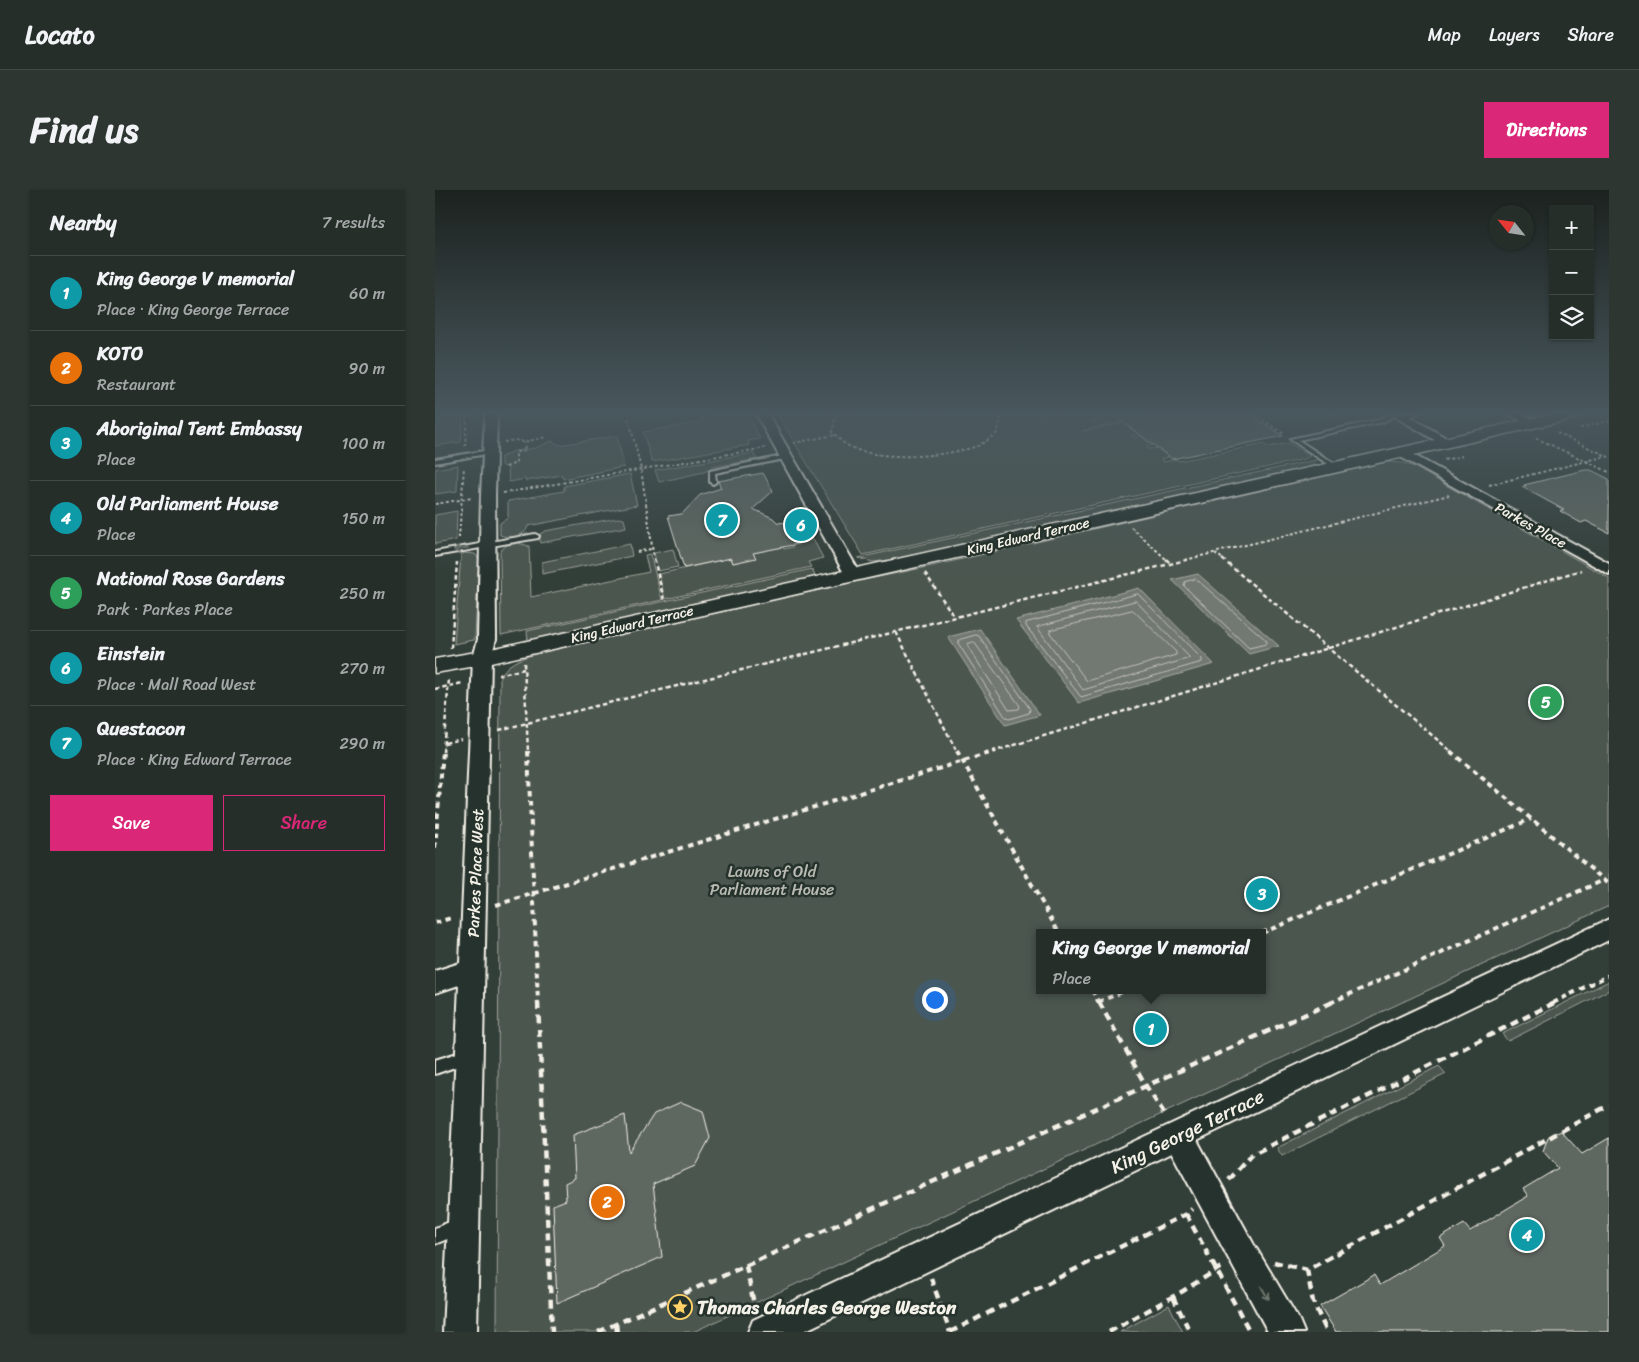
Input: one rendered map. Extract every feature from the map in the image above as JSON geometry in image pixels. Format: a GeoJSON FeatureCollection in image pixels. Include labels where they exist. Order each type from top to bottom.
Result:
{"type":"FeatureCollection","features":[{"type":"Feature","properties":{"kind":"main road","name":"King Edward Terrace"},"geometry":{"type":"LineString","coordinates":[[441,677],[853,575],[1335,467]]}},
{"type":"Feature","properties":{"kind":"street","name":"Parkes Place West"},"geometry":{"type":"LineString","coordinates":[[460,1332],[482,668],[487,638],[489,467]]}},
{"type":"Feature","properties":{"kind":"street"},"geometry":{"type":"LineString","coordinates":[[793,467],[853,575]]}},
{"type":"Feature","properties":{"kind":"street","name":"Parkes Place"},"geometry":{"type":"LineString","coordinates":[[1428,467],[1605,566]]}},
{"type":"Feature","properties":{"kind":"street","name":"King George Terrace"},"geometry":{"type":"LineString","coordinates":[[760,1323],[924,1257],[1609,929]]}},
{"type":"Feature","properties":{"kind":"street"},"geometry":{"type":"LineString","coordinates":[[435,982],[472,970]]}},
{"type":"Feature","properties":{"kind":"street"},"geometry":{"type":"LineString","coordinates":[[1178,1135],[1210,1195],[1229,1262],[1287,1332]]}},
{"type":"Feature","properties":{"kind":"lane"},"geometry":{"type":"LineString","coordinates":[[713,482],[711,472],[727,467]]}},
{"type":"Feature","properties":{"kind":"lane"},"geometry":{"type":"LineString","coordinates":[[435,554],[535,536]]}},
{"type":"Feature","properties":{"kind":"lane"},"geometry":{"type":"LineString","coordinates":[[435,1067],[470,1055]]}},
{"type":"Feature","properties":{"kind":"lane"},"geometry":{"type":"LineString","coordinates":[[435,1236],[463,1224]]}},
{"type":"Feature","properties":{"kind":"path"},"geometry":{"type":"LineString","coordinates":[[506,467],[506,474]]}},
{"type":"Feature","properties":{"kind":"path"},"geometry":{"type":"LineString","coordinates":[[435,504],[655,467]]}},
{"type":"Feature","properties":{"kind":"path"},"geometry":{"type":"LineString","coordinates":[[445,743],[1561,467]]}},
{"type":"Feature","properties":{"kind":"path"},"geometry":{"type":"LineString","coordinates":[[641,469],[651,549],[664,600]]}},
{"type":"Feature","properties":{"kind":"path"},"geometry":{"type":"LineString","coordinates":[[1128,524],[1171,564]]}},
{"type":"Feature","properties":{"kind":"path"},"geometry":{"type":"LineString","coordinates":[[637,552],[651,549]]}},
{"type":"Feature","properties":{"kind":"path"},"geometry":{"type":"LineString","coordinates":[[1215,553],[1609,884]]}},
{"type":"Feature","properties":{"kind":"path"},"geometry":{"type":"LineString","coordinates":[[435,923],[1328,648],[1605,566]]}},
{"type":"Feature","properties":{"kind":"path"},"geometry":{"type":"LineString","coordinates":[[923,570],[955,618]]}},
{"type":"Feature","properties":{"kind":"path"},"geometry":{"type":"LineString","coordinates":[[896,632],[962,761],[1057,929]]}},
{"type":"Feature","properties":{"kind":"path"},"geometry":{"type":"LineString","coordinates":[[435,848],[445,743],[441,677],[482,668],[524,669],[528,723],[552,1332]]}},
{"type":"Feature","properties":{"kind":"path"},"geometry":{"type":"LineString","coordinates":[[1266,931],[1531,819]]}},
{"type":"Feature","properties":{"kind":"path"},"geometry":{"type":"LineString","coordinates":[[598,1332],[1604,880]]}},
{"type":"Feature","properties":{"kind":"path"},"geometry":{"type":"LineString","coordinates":[[924,1257],[950,1332],[1186,1214],[1229,1180],[1251,1155],[1609,975]]}},
{"type":"Feature","properties":{"kind":"path"},"geometry":{"type":"LineString","coordinates":[[1094,994],[1146,1086],[1178,1135]]}},
{"type":"Feature","properties":{"kind":"path"},"geometry":{"type":"LineString","coordinates":[[1098,1002],[1117,994]]}},
{"type":"Feature","properties":{"kind":"path"},"geometry":{"type":"LineString","coordinates":[[1327,1332],[1315,1312],[1309,1290],[1307,1270],[1609,1105]]}},
{"type":"Feature","properties":{"kind":"path"},"geometry":{"type":"LineString","coordinates":[[1186,1214],[1229,1262],[1250,1332]]}},
{"type":"Feature","properties":{"kind":"path"},"geometry":{"type":"LineString","coordinates":[[1109,1332],[1173,1297],[1229,1262]]}},
{"type":"Feature","properties":{"kind":"path"},"geometry":{"type":"LineString","coordinates":[[746,1266],[760,1323]]}},
{"type":"Feature","properties":{"kind":"path"},"geometry":{"type":"LineString","coordinates":[[1173,1297],[1190,1332]]}},
{"type":"Feature","properties":{"kind":"path"},"geometry":{"type":"LineString","coordinates":[[617,1324],[617,1332]]}},
{"type":"Feature","properties":{"kind":"green space"},"geometry":{"type":"Polygon","coordinates":[[[458,467],[457,491],[435,494],[435,469],[458,467]]]}},
{"type":"Feature","properties":{"kind":"green space"},"geometry":{"type":"Polygon","coordinates":[[[506,467],[623,467],[563,479],[562,475],[509,482],[506,467]]]}},
{"type":"Feature","properties":{"kind":"green space"},"geometry":{"type":"Polygon","coordinates":[[[671,467],[713,467],[704,472],[659,482],[655,470],[671,467]]]}},
{"type":"Feature","properties":{"kind":"green space"},"geometry":{"type":"Polygon","coordinates":[[[810,467],[1267,467],[863,555],[810,467]]]}},
{"type":"Feature","properties":{"kind":"green space"},"geometry":{"type":"Polygon","coordinates":[[[1282,467],[1309,467],[890,560],[873,562],[858,558],[1282,467]]]}},
{"type":"Feature","properties":{"kind":"green space","name":"Lawns of Old Parliament House"},"geometry":{"type":"Polygon","coordinates":[[[1363,467],[1415,467],[1609,578],[1609,906],[693,1332],[497,1332],[500,679],[502,674],[514,662],[535,654],[1363,467]]]}},
{"type":"Feature","properties":{"kind":"green space"},"geometry":{"type":"Polygon","coordinates":[[[630,474],[637,505],[528,526],[524,533],[517,536],[508,537],[500,535],[500,523],[508,518],[508,501],[564,491],[564,486],[630,474]]]}},
{"type":"Feature","properties":{"kind":"green space"},"geometry":{"type":"Polygon","coordinates":[[[457,511],[456,540],[435,544],[435,515],[457,511]]]}},
{"type":"Feature","properties":{"kind":"green space"},"geometry":{"type":"Polygon","coordinates":[[[618,518],[624,519],[626,527],[540,543],[540,534],[545,531],[618,518]]]}},
{"type":"Feature","properties":{"kind":"green space"},"geometry":{"type":"Polygon","coordinates":[[[813,539],[823,558],[808,562],[811,567],[665,599],[659,574],[731,558],[733,563],[755,558],[753,553],[793,547],[793,545],[799,544],[798,542],[813,539]]]}},
{"type":"Feature","properties":{"kind":"green space"},"geometry":{"type":"Polygon","coordinates":[[[518,543],[529,546],[531,597],[649,572],[645,555],[650,554],[662,600],[501,635],[500,551],[507,545],[518,543]]]}},
{"type":"Feature","properties":{"kind":"green space"},"geometry":{"type":"Polygon","coordinates":[[[630,544],[632,556],[542,574],[542,562],[630,544]]]}},
{"type":"Feature","properties":{"kind":"green space"},"geometry":{"type":"Polygon","coordinates":[[[673,549],[678,567],[658,571],[654,553],[673,549]]]}},
{"type":"Feature","properties":{"kind":"green space"},"geometry":{"type":"Polygon","coordinates":[[[464,553],[475,554],[479,559],[475,637],[474,640],[454,644],[461,555],[464,553]]]}},
{"type":"Feature","properties":{"kind":"green space"},"geometry":{"type":"Polygon","coordinates":[[[812,569],[815,576],[811,578],[528,641],[527,631],[812,569]]]}},
{"type":"Feature","properties":{"kind":"green space"},"geometry":{"type":"Polygon","coordinates":[[[1609,981],[1609,990],[1508,1041],[1502,1034],[1609,981]]]}},
{"type":"Feature","properties":{"kind":"green space"},"geometry":{"type":"Polygon","coordinates":[[[1439,1066],[1446,1074],[1282,1156],[1277,1148],[1439,1066]]]}},
{"type":"Feature","properties":{"kind":"green space"},"geometry":{"type":"Polygon","coordinates":[[[1169,1305],[1183,1332],[1120,1332],[1169,1305]]]}},
{"type":"Feature","properties":{"kind":"water"},"geometry":{"type":"Polygon","coordinates":[[[1198,574],[1279,646],[1249,654],[1172,580],[1198,574]]]}},
{"type":"Feature","properties":{"kind":"water"},"geometry":{"type":"Polygon","coordinates":[[[1139,588],[1214,664],[1079,703],[1016,620],[1139,588]]]}},
{"type":"Feature","properties":{"kind":"water"},"geometry":{"type":"Polygon","coordinates":[[[980,629],[1040,715],[1005,725],[948,637],[980,629]]]}},
{"type":"Feature","properties":{"kind":"building"},"geometry":{"type":"Polygon","coordinates":[[[1591,470],[1609,479],[1609,533],[1586,521],[1581,523],[1560,511],[1564,510],[1522,487],[1591,470]]]}},
{"type":"Feature","properties":{"kind":"building"},"geometry":{"type":"Polygon","coordinates":[[[763,473],[773,491],[753,509],[773,518],[778,523],[787,522],[798,544],[753,553],[756,558],[733,563],[731,558],[684,568],[668,516],[682,514],[700,495],[721,488],[718,481],[763,473]]]}},
{"type":"Feature","properties":{"kind":"building"},"geometry":{"type":"Polygon","coordinates":[[[681,1102],[703,1111],[710,1138],[695,1166],[653,1184],[662,1257],[557,1303],[553,1205],[566,1200],[565,1183],[575,1178],[573,1135],[625,1115],[629,1152],[654,1114],[681,1102]]]}},
{"type":"Feature","properties":{"kind":"building"},"geometry":{"type":"Polygon","coordinates":[[[1561,1131],[1582,1154],[1609,1138],[1609,1332],[1336,1332],[1320,1306],[1374,1275],[1380,1285],[1445,1246],[1440,1238],[1464,1224],[1470,1231],[1528,1196],[1523,1189],[1558,1168],[1543,1151],[1548,1137],[1561,1131]]]}},
{"type":"Feature","properties":{"kind":"place","name":"Questacon"},"geometry":{"type":"Point","coordinates":[722,520]}},
{"type":"Feature","properties":{"kind":"place","name":"Einstein"},"geometry":{"type":"Point","coordinates":[801,525]}},
{"type":"Feature","properties":{"kind":"place","name":"National Rose Gardens"},"geometry":{"type":"Point","coordinates":[1546,702]}},
{"type":"Feature","properties":{"kind":"place","name":"Aboriginal Tent Embassy"},"geometry":{"type":"Point","coordinates":[1262,894]}},
{"type":"Feature","properties":{"kind":"place","name":"King George V memorial"},"geometry":{"type":"Point","coordinates":[1151,1029]}},
{"type":"Feature","properties":{"kind":"place","name":"KOTO"},"geometry":{"type":"Point","coordinates":[607,1202]}},
{"type":"Feature","properties":{"kind":"place","name":"Old Parliament House"},"geometry":{"type":"Point","coordinates":[1527,1235]}},
{"type":"Feature","properties":{"kind":"place","name":"Thomas Charles George Weston"},"geometry":{"type":"Point","coordinates":[680,1307]}}]}
